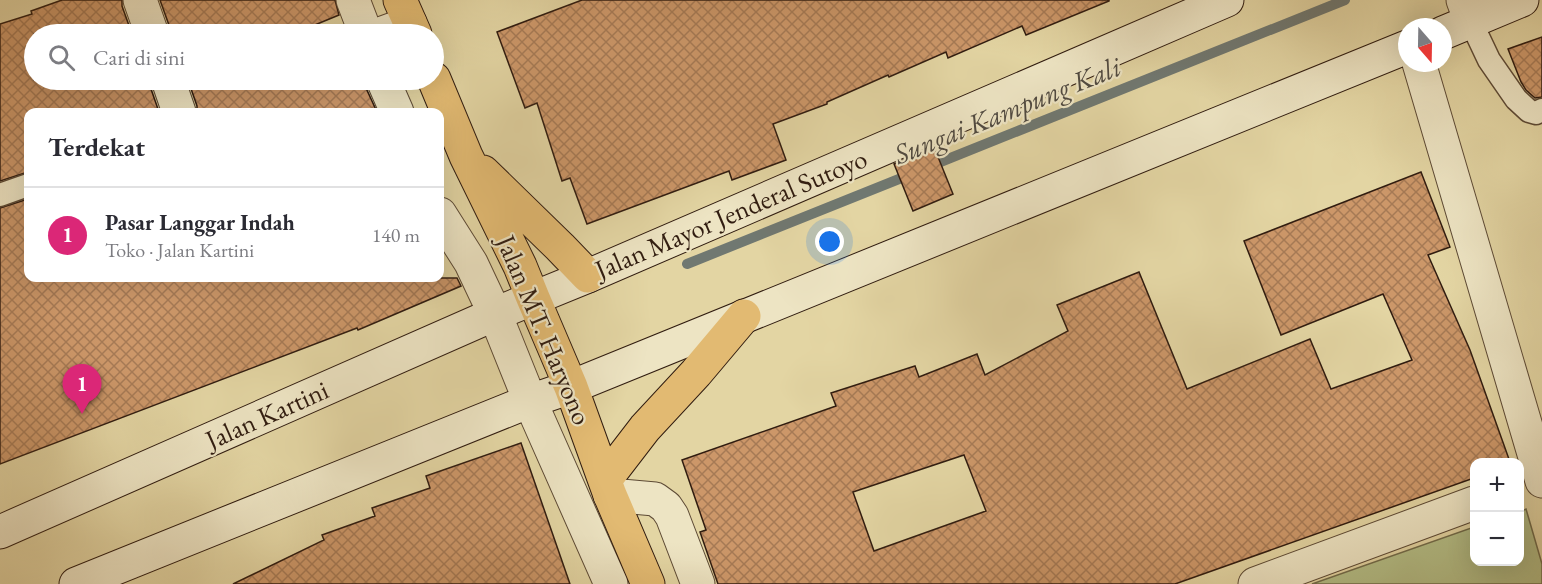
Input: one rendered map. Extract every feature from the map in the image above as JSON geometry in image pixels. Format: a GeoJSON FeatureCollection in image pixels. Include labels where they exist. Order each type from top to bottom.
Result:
{"type":"FeatureCollection","features":[{"type":"Feature","properties":{"kind":"main road"},"geometry":{"type":"LineString","coordinates":[[140,0],[148,24]]}},
{"type":"Feature","properties":{"kind":"main road"},"geometry":{"type":"LineString","coordinates":[[353,0],[362,24]]}},
{"type":"Feature","properties":{"kind":"main road","name":"Jalan Mayor Jenderal Sutoyo"},"geometry":{"type":"LineString","coordinates":[[533,298],[1227,0]]}},
{"type":"Feature","properties":{"kind":"main road"},"geometry":{"type":"LineString","coordinates":[[1459,18],[1522,0]]}},
{"type":"Feature","properties":{"kind":"main road"},"geometry":{"type":"LineString","coordinates":[[76,584],[530,401],[571,387],[1398,51]]}},
{"type":"Feature","properties":{"kind":"main road"},"geometry":{"type":"LineString","coordinates":[[1422,72],[1542,479],[1524,486]]}},
{"type":"Feature","properties":{"kind":"main road"},"geometry":{"type":"LineString","coordinates":[[171,90],[178,108]]}},
{"type":"Feature","properties":{"kind":"main road"},"geometry":{"type":"LineString","coordinates":[[387,90],[395,108]]}},
{"type":"Feature","properties":{"kind":"main road","name":"Jalan MT. Haryono"},"geometry":{"type":"LineString","coordinates":[[439,90],[466,156],[520,266],[571,387],[607,487],[648,584]]}},
{"type":"Feature","properties":{"kind":"main road"},"geometry":{"type":"LineString","coordinates":[[466,156],[588,276]]}},
{"type":"Feature","properties":{"kind":"main road"},"geometry":{"type":"LineString","coordinates":[[444,220],[471,263],[495,314],[530,401],[611,584]]}},
{"type":"Feature","properties":{"kind":"main road","name":"Jalan Kartini"},"geometry":{"type":"LineString","coordinates":[[0,532],[533,298]]}},
{"type":"Feature","properties":{"kind":"main road"},"geometry":{"type":"LineString","coordinates":[[698,584],[672,516],[666,507],[656,499],[607,487],[645,428],[744,316]]}},
{"type":"Feature","properties":{"kind":"main road"},"geometry":{"type":"LineString","coordinates":[[1255,584],[1470,504]]}},
{"type":"Feature","properties":{"kind":"lane"},"geometry":{"type":"LineString","coordinates":[[1459,18],[1516,99],[1529,111],[1536,113],[1542,110]]}},
{"type":"Feature","properties":{"kind":"lane"},"geometry":{"type":"LineString","coordinates":[[0,195],[24,186]]}},
{"type":"Feature","properties":{"kind":"green space"},"geometry":{"type":"Polygon","coordinates":[[[1526,509],[1542,564],[1542,584],[1312,584],[1470,528],[1470,566],[1524,566],[1524,510],[1526,509]]]}},
{"type":"Feature","properties":{"kind":"building"},"geometry":{"type":"Polygon","coordinates":[[[62,0],[122,0],[128,24],[24,24],[24,90],[151,90],[158,108],[24,108],[24,173],[0,181],[0,24],[32,14],[31,11],[62,0]]]}},
{"type":"Feature","properties":{"kind":"building"},"geometry":{"type":"Polygon","coordinates":[[[160,0],[335,0],[339,15],[317,24],[169,24],[160,0]]]}},
{"type":"Feature","properties":{"kind":"building"},"geometry":{"type":"Polygon","coordinates":[[[582,0],[1109,1],[1026,35],[1022,26],[948,58],[946,52],[889,77],[888,75],[827,102],[827,104],[773,124],[786,160],[732,180],[729,171],[587,224],[570,178],[562,181],[537,103],[525,108],[497,32],[582,0]]]}},
{"type":"Feature","properties":{"kind":"building"},"geometry":{"type":"Polygon","coordinates":[[[1542,37],[1542,97],[1535,98],[1521,82],[1508,49],[1542,37]]]}},
{"type":"Feature","properties":{"kind":"building"},"geometry":{"type":"Polygon","coordinates":[[[191,90],[367,90],[375,108],[197,108],[191,90]]]}},
{"type":"Feature","properties":{"kind":"building"},"geometry":{"type":"Polygon","coordinates":[[[934,147],[953,194],[913,211],[894,164],[934,147]]]}},
{"type":"Feature","properties":{"kind":"building"},"geometry":{"type":"Polygon","coordinates":[[[1421,172],[1450,247],[1428,255],[1470,350],[1509,458],[1470,458],[1470,479],[1175,584],[718,584],[700,532],[706,530],[682,460],[836,406],[831,393],[915,366],[919,377],[977,354],[985,375],[1068,331],[1057,305],[1139,272],[1187,389],[1310,339],[1331,389],[1412,360],[1383,294],[1281,335],[1244,241],[1421,172]],[[964,455],[853,492],[874,551],[986,511],[964,455]]]}},
{"type":"Feature","properties":{"kind":"building"},"geometry":{"type":"Polygon","coordinates":[[[24,200],[24,282],[444,282],[444,278],[457,278],[461,286],[358,330],[357,328],[0,464],[0,208],[24,200]]]}},
{"type":"Feature","properties":{"kind":"building"},"geometry":{"type":"Polygon","coordinates":[[[521,443],[570,584],[233,584],[324,540],[322,535],[375,516],[372,508],[430,488],[426,476],[521,443]]]}},
{"type":"Feature","properties":{"kind":"waterway","name":"Sungai Kampung Kali"},"geometry":{"type":"LineString","coordinates":[[928,167],[1345,0]]}},
{"type":"Feature","properties":{"kind":"waterway","name":"Sungai Kampung Kali"},"geometry":{"type":"LineString","coordinates":[[687,264],[914,173]]}},
{"type":"Feature","properties":{"kind":"place","name":"Pasar Langgar Indah"},"geometry":{"type":"Point","coordinates":[82,414]}}]}
